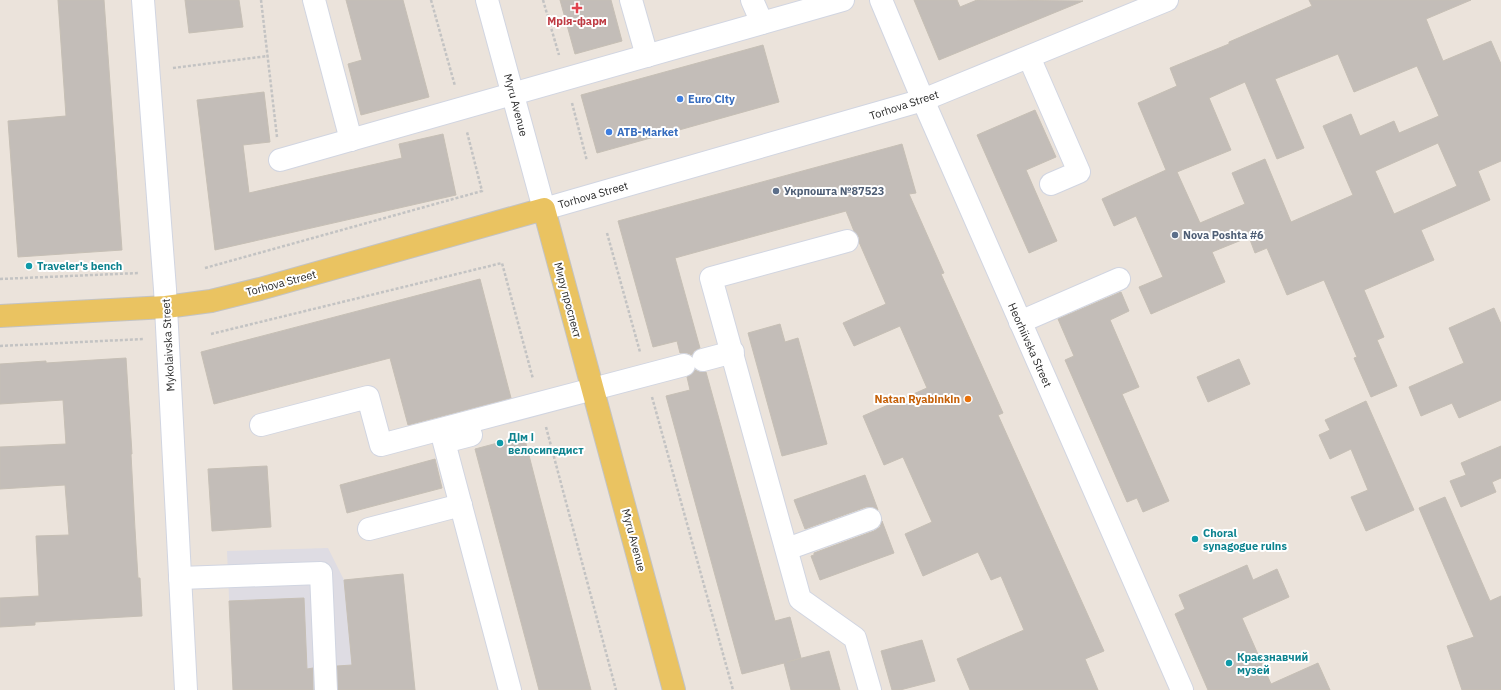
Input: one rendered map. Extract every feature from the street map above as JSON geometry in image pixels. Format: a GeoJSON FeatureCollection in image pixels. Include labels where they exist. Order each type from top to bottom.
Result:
{"type":"FeatureCollection","features":[{"type":"Feature","properties":{"kind":"main road","name":"Torhova Street"},"geometry":{"type":"LineString","coordinates":[[0,316],[166,307],[211,301],[260,289],[544,209]]}},
{"type":"Feature","properties":{"kind":"main road","name":"Миру проспект"},"geometry":{"type":"LineString","coordinates":[[544,209],[593,390]]}},
{"type":"Feature","properties":{"kind":"main road","name":"Myru Avenue"},"geometry":{"type":"LineString","coordinates":[[593,390],[674,690]]}},
{"type":"Feature","properties":{"kind":"street","name":"Mykolaivska Street"},"geometry":{"type":"LineString","coordinates":[[143,0],[166,307],[186,690]]}},
{"type":"Feature","properties":{"kind":"street"},"geometry":{"type":"LineString","coordinates":[[314,0],[351,140]]}},
{"type":"Feature","properties":{"kind":"street","name":"Myru Avenue"},"geometry":{"type":"LineString","coordinates":[[487,0],[544,209]]}},
{"type":"Feature","properties":{"kind":"street"},"geometry":{"type":"LineString","coordinates":[[631,0],[647,56]]}},
{"type":"Feature","properties":{"kind":"street"},"geometry":{"type":"LineString","coordinates":[[752,0],[762,23]]}},
{"type":"Feature","properties":{"kind":"street"},"geometry":{"type":"LineString","coordinates":[[280,160],[843,0]]}},
{"type":"Feature","properties":{"kind":"street","name":"Heorhiivska Street"},"geometry":{"type":"LineString","coordinates":[[881,0],[923,100],[1182,690]]}},
{"type":"Feature","properties":{"kind":"street","name":"Torhova Street"},"geometry":{"type":"LineString","coordinates":[[544,209],[923,100],[1029,57],[1127,8],[1167,0]]}},
{"type":"Feature","properties":{"kind":"street"},"geometry":{"type":"LineString","coordinates":[[1029,57],[1079,172],[1051,184]]}},
{"type":"Feature","properties":{"kind":"street"},"geometry":{"type":"LineString","coordinates":[[847,241],[711,278],[733,352],[800,599],[855,638],[870,690]]}},
{"type":"Feature","properties":{"kind":"street"},"geometry":{"type":"LineString","coordinates":[[1020,322],[1119,279]]}},
{"type":"Feature","properties":{"kind":"street"},"geometry":{"type":"LineString","coordinates":[[510,690],[444,442],[541,410],[593,390],[733,352]]}},
{"type":"Feature","properties":{"kind":"street"},"geometry":{"type":"LineString","coordinates":[[261,425],[368,397],[381,445],[541,410]]}},
{"type":"Feature","properties":{"kind":"street"},"geometry":{"type":"LineString","coordinates":[[370,529],[461,505]]}},
{"type":"Feature","properties":{"kind":"street"},"geometry":{"type":"LineString","coordinates":[[787,549],[870,519]]}},
{"type":"Feature","properties":{"kind":"street"},"geometry":{"type":"LineString","coordinates":[[180,578],[321,573],[326,690]]}},
{"type":"Feature","properties":{"kind":"path"},"geometry":{"type":"LineString","coordinates":[[261,0],[280,160]]}},
{"type":"Feature","properties":{"kind":"path"},"geometry":{"type":"LineString","coordinates":[[148,70],[268,56]]}},
{"type":"Feature","properties":{"kind":"path"},"geometry":{"type":"LineString","coordinates":[[205,268],[482,191]]}},
{"type":"Feature","properties":{"kind":"path"},"geometry":{"type":"LineString","coordinates":[[607,233],[732,690]]}},
{"type":"Feature","properties":{"kind":"path"},"geometry":{"type":"LineString","coordinates":[[211,334],[502,263],[616,690]]}},
{"type":"Feature","properties":{"kind":"path"},"geometry":{"type":"LineString","coordinates":[[0,279],[142,273]]}},
{"type":"Feature","properties":{"kind":"path"},"geometry":{"type":"LineString","coordinates":[[0,346],[148,339]]}},
{"type":"Feature","properties":{"kind":"shaded area"},"geometry":{"type":"Polygon","coordinates":[[[328,548],[344,580],[403,574],[415,690],[233,690],[227,551],[328,548]]]}},
{"type":"Feature","properties":{"kind":"building"},"geometry":{"type":"Polygon","coordinates":[[[58,0],[104,0],[122,250],[18,257],[8,121],[66,116],[58,0]]]}},
{"type":"Feature","properties":{"kind":"building"},"geometry":{"type":"Polygon","coordinates":[[[185,0],[239,0],[243,27],[189,33],[185,0]]]}},
{"type":"Feature","properties":{"kind":"building"},"geometry":{"type":"Polygon","coordinates":[[[346,0],[403,0],[429,97],[361,115],[348,64],[362,60],[346,0]]]}},
{"type":"Feature","properties":{"kind":"building"},"geometry":{"type":"Polygon","coordinates":[[[560,0],[611,0],[622,41],[575,54],[560,0]]]}},
{"type":"Feature","properties":{"kind":"building"},"geometry":{"type":"Polygon","coordinates":[[[914,0],[957,0],[960,7],[977,0],[1083,1],[939,60],[914,0]]]}},
{"type":"Feature","properties":{"kind":"building"},"geometry":{"type":"Polygon","coordinates":[[[1309,0],[1471,0],[1426,19],[1443,61],[1491,41],[1501,64],[1501,161],[1478,171],[1490,200],[1421,230],[1434,260],[1364,290],[1384,337],[1377,340],[1397,386],[1371,397],[1354,358],[1357,357],[1324,280],[1287,295],[1267,248],[1255,253],[1249,237],[1212,252],[1225,282],[1151,314],[1139,287],[1163,277],[1136,216],[1114,226],[1102,199],[1166,170],[1138,103],[1177,86],[1170,68],[1229,44],[1229,42],[1312,6],[1309,0]],[[1338,54],[1275,79],[1304,148],[1277,159],[1245,82],[1209,98],[1231,150],[1177,172],[1200,223],[1245,204],[1232,173],[1265,159],[1291,222],[1353,195],[1323,126],[1351,114],[1360,136],[1394,121],[1399,133],[1439,116],[1417,66],[1354,92],[1338,54]],[[1438,143],[1375,171],[1394,214],[1457,186],[1438,143]]]}},
{"type":"Feature","properties":{"kind":"building"},"geometry":{"type":"Polygon","coordinates":[[[763,45],[779,102],[597,153],[581,95],[763,45]]]}},
{"type":"Feature","properties":{"kind":"building"},"geometry":{"type":"Polygon","coordinates":[[[264,92],[270,142],[243,145],[249,193],[402,158],[399,144],[443,134],[456,195],[215,250],[197,100],[264,92]]]}},
{"type":"Feature","properties":{"kind":"building"},"geometry":{"type":"Polygon","coordinates":[[[1035,110],[1056,157],[1026,170],[1057,241],[1029,253],[977,135],[1035,110]]]}},
{"type":"Feature","properties":{"kind":"building"},"geometry":{"type":"Polygon","coordinates":[[[902,144],[916,193],[909,194],[944,273],[941,274],[1003,413],[998,415],[1104,651],[1085,659],[1098,690],[970,690],[957,659],[1024,630],[1001,576],[991,580],[978,552],[923,576],[905,534],[932,522],[903,457],[884,465],[863,416],[927,388],[900,326],[854,346],[843,323],[886,304],[859,242],[859,237],[854,231],[846,211],[675,258],[700,348],[694,351],[692,355],[680,353],[677,341],[653,347],[618,221],[902,144]]]}},
{"type":"Feature","properties":{"kind":"building"},"geometry":{"type":"Polygon","coordinates":[[[480,279],[511,398],[408,425],[390,358],[214,404],[201,352],[480,279]]]}},
{"type":"Feature","properties":{"kind":"building"},"geometry":{"type":"Polygon","coordinates":[[[1121,292],[1129,311],[1110,320],[1139,387],[1122,394],[1169,501],[1143,512],[1137,498],[1127,502],[1065,360],[1074,356],[1058,319],[1121,292]]]}},
{"type":"Feature","properties":{"kind":"building"},"geometry":{"type":"Polygon","coordinates":[[[1494,308],[1501,324],[1501,400],[1459,418],[1452,403],[1421,416],[1409,387],[1464,363],[1449,328],[1494,308]]]}},
{"type":"Feature","properties":{"kind":"building"},"geometry":{"type":"Polygon","coordinates":[[[780,324],[785,342],[798,338],[827,444],[782,456],[748,333],[780,324]]]}},
{"type":"Feature","properties":{"kind":"building"},"geometry":{"type":"Polygon","coordinates":[[[126,358],[138,578],[140,578],[142,616],[35,622],[35,625],[0,627],[0,598],[39,596],[36,536],[69,535],[65,485],[0,489],[0,447],[66,444],[63,400],[0,404],[0,364],[126,358]]]}},
{"type":"Feature","properties":{"kind":"building"},"geometry":{"type":"Polygon","coordinates":[[[1239,359],[1250,384],[1208,402],[1197,377],[1239,359]]]}},
{"type":"Feature","properties":{"kind":"building"},"geometry":{"type":"Polygon","coordinates":[[[695,370],[706,372],[775,621],[790,617],[801,658],[787,662],[829,651],[840,690],[791,690],[784,663],[742,674],[666,396],[690,390],[687,377],[695,370]]]}},
{"type":"Feature","properties":{"kind":"building"},"geometry":{"type":"Polygon","coordinates":[[[1366,401],[1414,510],[1366,531],[1351,497],[1368,490],[1351,449],[1330,459],[1319,435],[1330,430],[1325,420],[1366,401]]]}},
{"type":"Feature","properties":{"kind":"building"},"geometry":{"type":"Polygon","coordinates":[[[524,436],[591,690],[539,690],[475,449],[524,436]]]}},
{"type":"Feature","properties":{"kind":"building"},"geometry":{"type":"Polygon","coordinates":[[[1501,446],[1501,478],[1492,482],[1496,492],[1461,507],[1450,481],[1466,475],[1461,463],[1501,446]]]}},
{"type":"Feature","properties":{"kind":"building"},"geometry":{"type":"Polygon","coordinates":[[[435,459],[442,488],[347,513],[340,485],[435,459]]]}},
{"type":"Feature","properties":{"kind":"building"},"geometry":{"type":"Polygon","coordinates":[[[267,466],[271,527],[212,531],[208,469],[267,466]]]}},
{"type":"Feature","properties":{"kind":"building"},"geometry":{"type":"Polygon","coordinates":[[[865,475],[878,510],[873,507],[866,507],[805,529],[794,500],[865,475]]]}},
{"type":"Feature","properties":{"kind":"building"},"geometry":{"type":"Polygon","coordinates":[[[1445,497],[1490,601],[1501,596],[1501,690],[1462,690],[1447,646],[1474,637],[1419,508],[1445,497]]]}},
{"type":"Feature","properties":{"kind":"building"},"geometry":{"type":"Polygon","coordinates":[[[882,521],[894,553],[820,580],[811,556],[814,555],[814,553],[874,531],[880,527],[882,521]]]}},
{"type":"Feature","properties":{"kind":"building"},"geometry":{"type":"Polygon","coordinates":[[[1247,565],[1253,580],[1277,569],[1289,597],[1242,618],[1271,684],[1318,663],[1330,690],[1208,690],[1175,614],[1185,609],[1179,595],[1247,565]]]}},
{"type":"Feature","properties":{"kind":"building"},"geometry":{"type":"Polygon","coordinates":[[[403,574],[415,690],[338,690],[337,666],[352,665],[344,580],[403,574]]]}},
{"type":"Feature","properties":{"kind":"building"},"geometry":{"type":"Polygon","coordinates":[[[304,598],[307,669],[313,668],[313,690],[233,690],[229,601],[304,598]]]}},
{"type":"Feature","properties":{"kind":"building"},"geometry":{"type":"Polygon","coordinates":[[[922,640],[935,681],[900,690],[892,690],[881,651],[922,640]]]}},
{"type":"Feature","properties":{"kind":"place","name":"Мрія-фарм"},"geometry":{"type":"Point","coordinates":[577,8]}},
{"type":"Feature","properties":{"kind":"place","name":"Euro City"},"geometry":{"type":"Point","coordinates":[680,99]}},
{"type":"Feature","properties":{"kind":"place","name":"ATB-Market"},"geometry":{"type":"Point","coordinates":[609,132]}},
{"type":"Feature","properties":{"kind":"place","name":"Укрпошта №87523"},"geometry":{"type":"Point","coordinates":[776,191]}},
{"type":"Feature","properties":{"kind":"place","name":"Nova Poshta #6"},"geometry":{"type":"Point","coordinates":[1175,235]}},
{"type":"Feature","properties":{"kind":"place","name":"Traveler's bench"},"geometry":{"type":"Point","coordinates":[29,266]}},
{"type":"Feature","properties":{"kind":"place","name":"Natan Ryabinkin"},"geometry":{"type":"Point","coordinates":[968,399]}},
{"type":"Feature","properties":{"kind":"place","name":"Дім і велосипедист"},"geometry":{"type":"Point","coordinates":[500,443]}},
{"type":"Feature","properties":{"kind":"place","name":"Choral synagogue ruins"},"geometry":{"type":"Point","coordinates":[1195,539]}},
{"type":"Feature","properties":{"kind":"place","name":"Краєзнавчий музей"},"geometry":{"type":"Point","coordinates":[1229,663]}}]}
